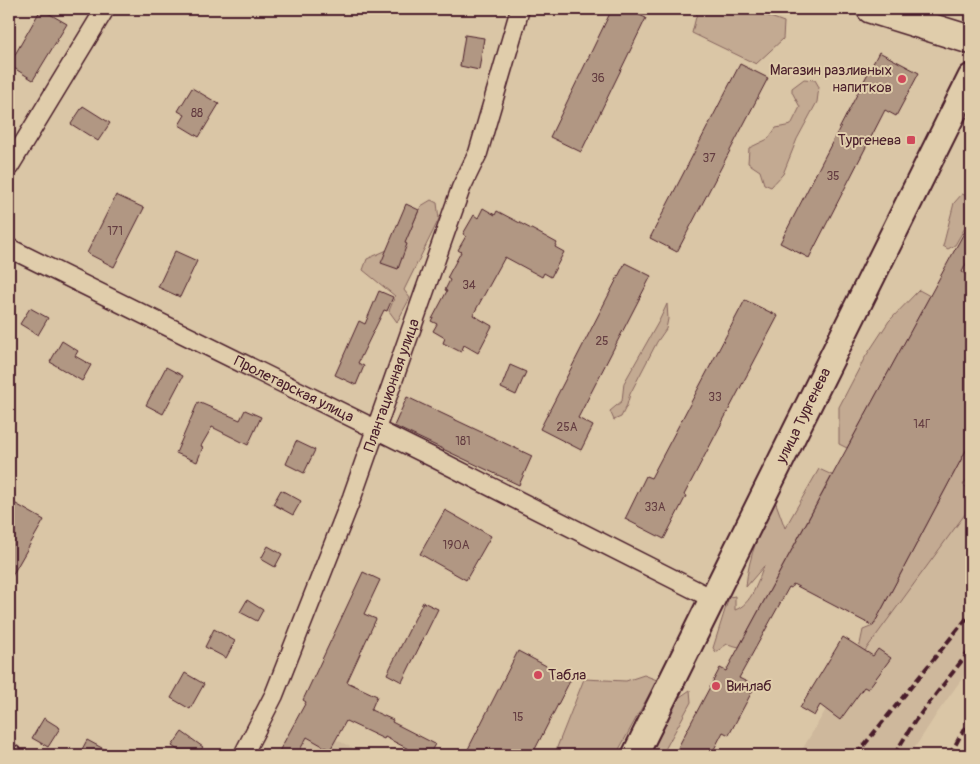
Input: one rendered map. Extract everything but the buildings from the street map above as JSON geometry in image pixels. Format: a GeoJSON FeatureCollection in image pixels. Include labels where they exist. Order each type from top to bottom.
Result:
{"type":"FeatureCollection","features":[{"type":"Feature","properties":{"kind":"main road"},"geometry":{"type":"LineString","coordinates":[[871,9],[971,40]]}},
{"type":"Feature","properties":{"kind":"main road","name":"улица Тургенева"},"geometry":{"type":"LineString","coordinates":[[635,755],[971,77]]}},
{"type":"Feature","properties":{"kind":"street"},"geometry":{"type":"LineString","coordinates":[[9,167],[105,9]]}},
{"type":"Feature","properties":{"kind":"street","name":"Плантационная улица"},"geometry":{"type":"LineString","coordinates":[[243,755],[274,695],[352,497],[461,188],[478,153],[520,9]]}},
{"type":"Feature","properties":{"kind":"street","name":"Пролетарская улица"},"geometry":{"type":"LineString","coordinates":[[9,248],[376,429],[713,599]]}},
{"type":"Feature","properties":{"kind":"street"},"geometry":{"type":"LineString","coordinates":[[9,752],[13,755]]}},
{"type":"Feature","properties":{"kind":"shaded area"},"geometry":{"type":"Polygon","coordinates":[[[698,9],[749,9],[784,22],[783,39],[756,64],[692,33],[698,9]]]}},
{"type":"Feature","properties":{"kind":"shaded area"},"geometry":{"type":"Polygon","coordinates":[[[804,79],[815,80],[819,87],[817,102],[797,139],[783,174],[771,187],[764,184],[760,171],[748,163],[749,148],[768,139],[776,128],[791,125],[800,107],[792,92],[792,88],[804,79]]]}},
{"type":"Feature","properties":{"kind":"shaded area"},"geometry":{"type":"Polygon","coordinates":[[[962,194],[971,195],[971,217],[955,245],[948,249],[943,246],[954,203],[962,194]]]}},
{"type":"Feature","properties":{"kind":"shaded area"},"geometry":{"type":"Polygon","coordinates":[[[431,200],[437,203],[439,219],[404,290],[410,298],[397,322],[389,311],[395,296],[363,270],[367,259],[405,242],[421,206],[431,200]]]}},
{"type":"Feature","properties":{"kind":"shaded area"},"geometry":{"type":"Polygon","coordinates":[[[919,290],[930,296],[847,448],[839,444],[839,407],[864,359],[889,321],[919,290]]]}},
{"type":"Feature","properties":{"kind":"shaded area"},"geometry":{"type":"Polygon","coordinates":[[[667,304],[668,319],[666,329],[657,342],[630,394],[621,417],[614,420],[610,411],[622,401],[624,383],[667,304]]]}},
{"type":"Feature","properties":{"kind":"shaded area"},"geometry":{"type":"Polygon","coordinates":[[[971,441],[971,473],[963,485],[971,490],[971,506],[856,663],[863,630],[873,626],[971,441]]]}},
{"type":"Feature","properties":{"kind":"shaded area"},"geometry":{"type":"Polygon","coordinates":[[[819,469],[832,475],[739,647],[727,644],[716,652],[713,648],[729,597],[735,596],[735,610],[746,603],[757,585],[764,566],[746,587],[747,575],[760,530],[774,498],[785,528],[819,469]]]}},
{"type":"Feature","properties":{"kind":"shaded area"},"geometry":{"type":"Polygon","coordinates":[[[971,506],[971,666],[910,755],[799,755],[844,679],[971,506]]]}},
{"type":"Feature","properties":{"kind":"shaded area"},"geometry":{"type":"Polygon","coordinates":[[[644,675],[657,680],[616,755],[554,755],[584,679],[626,681],[644,675]]]}},
{"type":"Feature","properties":{"kind":"shaded area"},"geometry":{"type":"Polygon","coordinates":[[[690,690],[691,702],[662,755],[649,755],[677,699],[690,690]]]}},
{"type":"Feature","properties":{"kind":"shaded area"},"geometry":{"type":"Polygon","coordinates":[[[307,737],[329,750],[335,739],[366,755],[297,755],[307,737]]]}},
{"type":"Feature","properties":{"kind":"railway"},"geometry":{"type":"LineString","coordinates":[[856,755],[971,613]]}},
{"type":"Feature","properties":{"kind":"railway"},"geometry":{"type":"LineString","coordinates":[[894,755],[915,721],[971,649]]}},
{"type":"Feature","properties":{"kind":"railway"},"geometry":{"type":"LineString","coordinates":[[950,755],[971,716]]}},
{"type":"Feature","properties":{"kind":"place","name":"Магазин разливных напитков"},"geometry":{"type":"Point","coordinates":[902,79]}},
{"type":"Feature","properties":{"kind":"place","name":"Тургенева"},"geometry":{"type":"Point","coordinates":[911,140]}},
{"type":"Feature","properties":{"kind":"place","name":"Табла"},"geometry":{"type":"Point","coordinates":[538,675]}},
{"type":"Feature","properties":{"kind":"place","name":"Винлаб"},"geometry":{"type":"Point","coordinates":[716,686]}}]}
